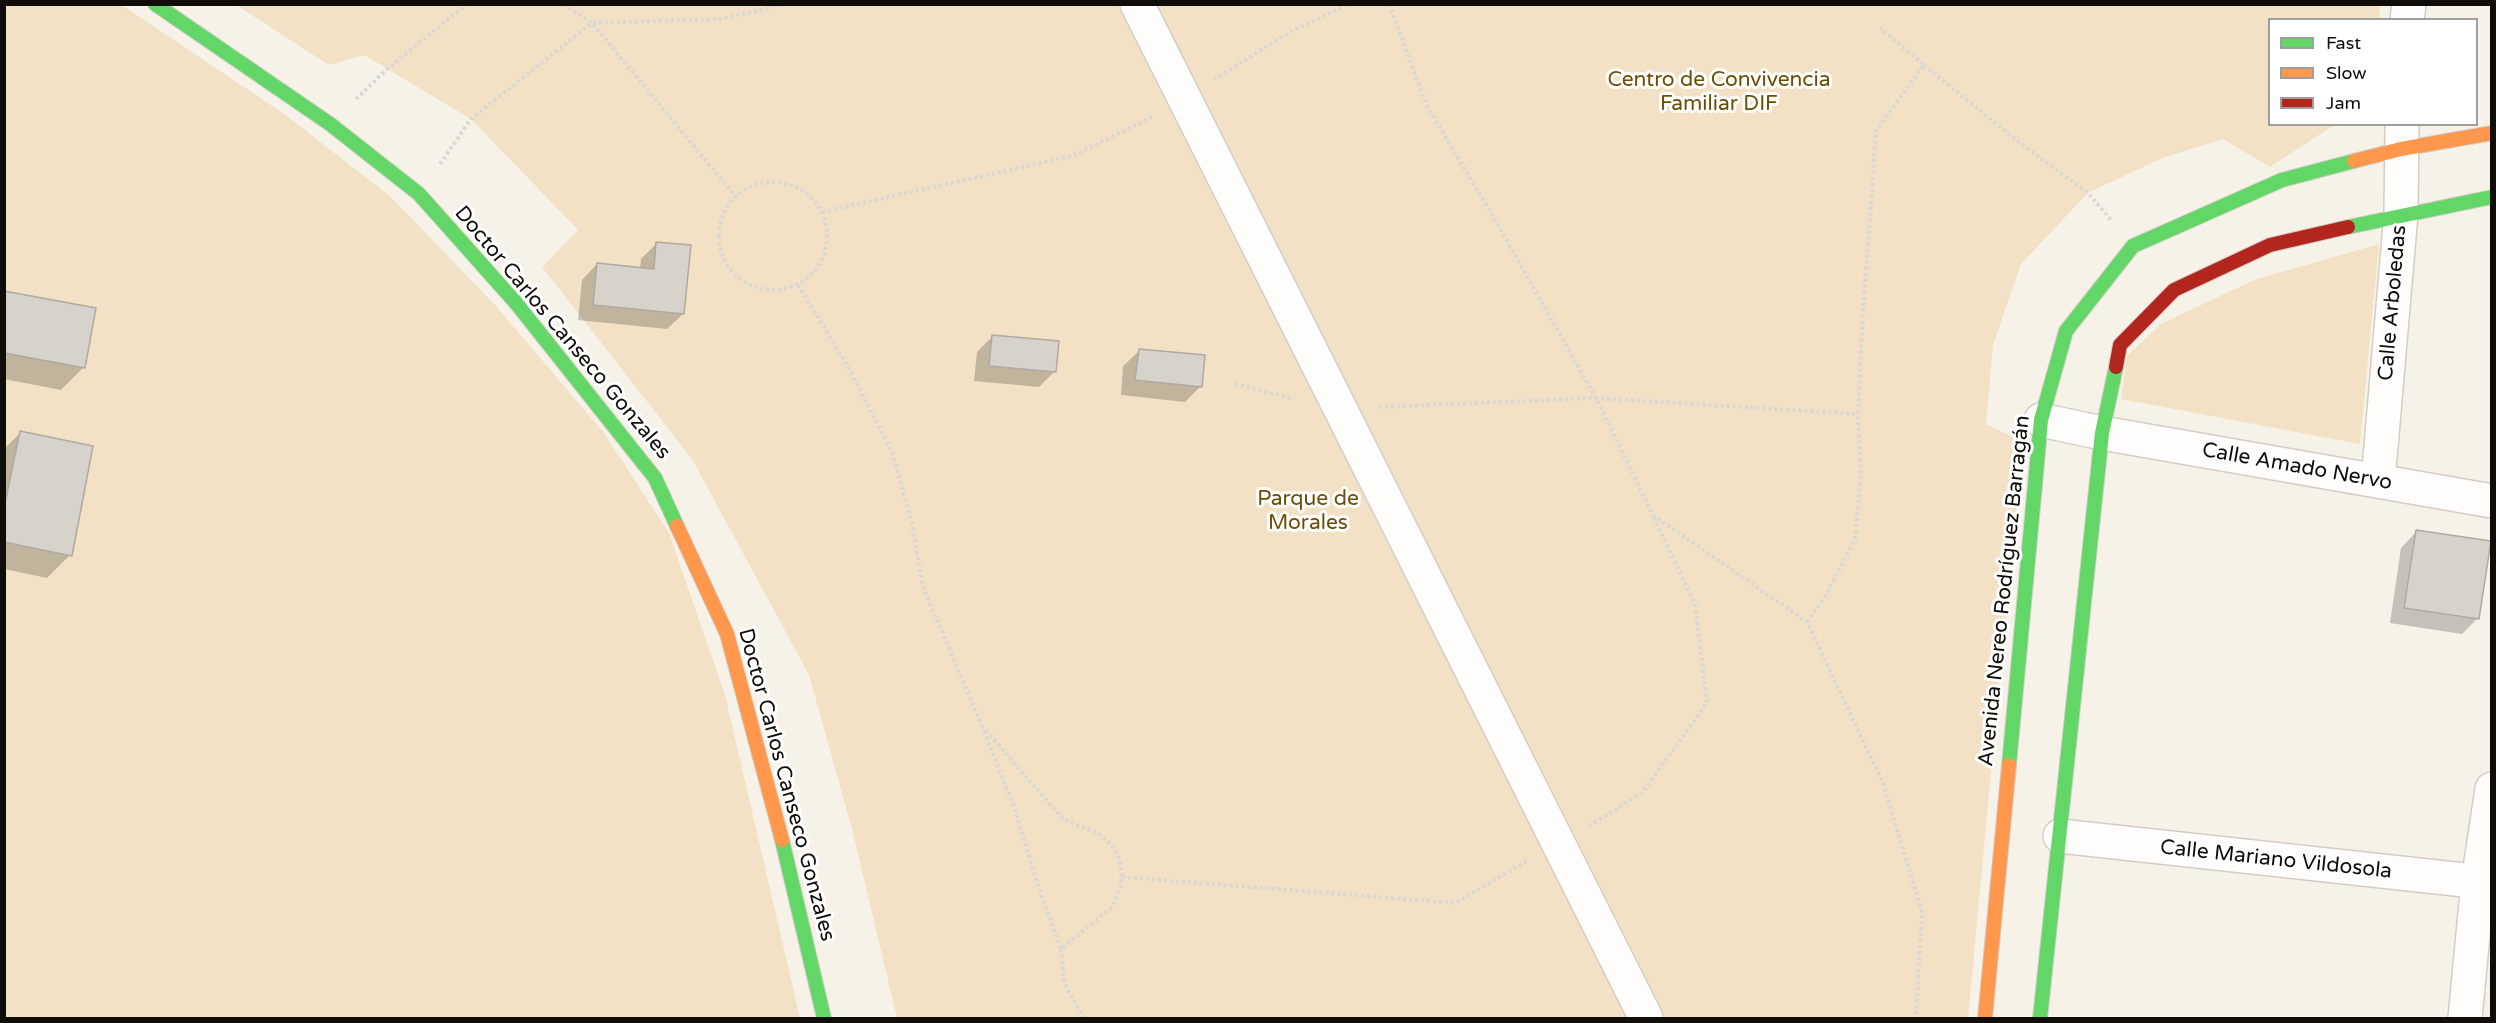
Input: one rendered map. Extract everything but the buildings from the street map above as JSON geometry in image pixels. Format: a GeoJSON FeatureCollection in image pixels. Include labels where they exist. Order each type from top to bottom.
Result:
{"type":"FeatureCollection","features":[{"type":"Feature","properties":{"kind":"street","name":"Doctor Carlos Canseco Gonzales"},"geometry":{"type":"LineString","coordinates":[[155,4],[330,124],[419,194],[516,303],[655,478],[727,634],[775,812],[824,1018]]}},
{"type":"Feature","properties":{"kind":"street"},"geometry":{"type":"LineString","coordinates":[[1137,4],[1646,1018]]}},
{"type":"Feature","properties":{"kind":"street","name":"Avenida Nereo Rodríguez Barragán"},"geometry":{"type":"LineString","coordinates":[[1985,1018],[2041,420],[2066,331],[2133,246],[2282,180],[2402,137],[2492,133]]}},
{"type":"Feature","properties":{"kind":"street","name":"Calle Arboledas"},"geometry":{"type":"LineString","coordinates":[[2378,481],[2401,214],[2402,137]]}},
{"type":"Feature","properties":{"kind":"street"},"geometry":{"type":"LineString","coordinates":[[2040,1018],[2102,433],[2120,345],[2174,291],[2270,245],[2401,214],[2492,197]]}},
{"type":"Feature","properties":{"kind":"street","name":"Calle Amado Nervo"},"geometry":{"type":"LineString","coordinates":[[2041,420],[2102,433],[2492,501]]}},
{"type":"Feature","properties":{"kind":"street"},"geometry":{"type":"LineString","coordinates":[[2465,1018],[2485,883],[2492,789]]}},
{"type":"Feature","properties":{"kind":"street","name":"Calle Mariano Vildosola"},"geometry":{"type":"LineString","coordinates":[[2060,836],[2485,883]]}},
{"type":"Feature","properties":{"kind":"path"},"geometry":{"type":"LineString","coordinates":[[330,124],[387,69],[467,4]]}},
{"type":"Feature","properties":{"kind":"path"},"geometry":{"type":"LineString","coordinates":[[564,4],[592,23],[736,197]]}},
{"type":"Feature","properties":{"kind":"path"},"geometry":{"type":"LineString","coordinates":[[419,194],[471,119],[592,23],[721,20],[784,4]]}},
{"type":"Feature","properties":{"kind":"path"},"geometry":{"type":"LineString","coordinates":[[822,212],[1072,156],[1186,101],[1288,33],[1348,4]]}},
{"type":"Feature","properties":{"kind":"path"},"geometry":{"type":"LineString","coordinates":[[1389,4],[1427,106],[1494,218],[1596,398],[1653,515],[1807,622],[1883,783],[1922,912],[1916,1018]]}},
{"type":"Feature","properties":{"kind":"path"},"geometry":{"type":"LineString","coordinates":[[1880,28],[2015,139],[2088,193],[2133,246]]}},
{"type":"Feature","properties":{"kind":"path"},"geometry":{"type":"LineString","coordinates":[[1807,622],[1826,595],[1855,539],[1861,475],[1858,414],[1876,131],[1924,65]]}},
{"type":"Feature","properties":{"kind":"path"},"geometry":{"type":"LineString","coordinates":[[766,182],[783,182],[799,188],[813,198],[822,212],[828,228],[827,245],[822,261],[798,285],[781,290],[764,289],[748,284],[734,274],[725,260],[720,243],[720,226],[725,210],[749,187],[766,182]]}},
{"type":"Feature","properties":{"kind":"path"},"geometry":{"type":"LineString","coordinates":[[798,285],[846,363],[892,452],[912,524],[923,587],[1013,804],[1042,898],[1061,949],[1064,983],[1084,1018]]}},
{"type":"Feature","properties":{"kind":"path"},"geometry":{"type":"LineString","coordinates":[[1235,384],[1294,399],[1376,407],[1596,398],[1858,414]]}},
{"type":"Feature","properties":{"kind":"path"},"geometry":{"type":"LineString","coordinates":[[982,726],[1064,820],[1098,833],[1112,845],[1120,860],[1122,878],[1119,895],[1110,909],[1061,949]]}},
{"type":"Feature","properties":{"kind":"green space"},"geometry":{"type":"Polygon","coordinates":[[[5,5],[122,5],[284,114],[390,196],[495,305],[604,433],[669,533],[725,695],[800,1018],[5,1018],[5,5]]]}},
{"type":"Feature","properties":{"kind":"green space","name":"Parque de Morales"},"geometry":{"type":"Polygon","coordinates":[[[236,5],[2380,5],[2379,18],[2268,18],[2268,126],[2332,126],[2270,167],[2223,139],[2162,158],[2088,193],[2021,264],[1993,345],[1986,424],[2022,441],[1968,1018],[897,1018],[852,829],[809,675],[692,459],[542,267],[578,230],[471,119],[364,55],[329,65],[236,5]]]}},
{"type":"Feature","properties":{"kind":"green space"},"geometry":{"type":"Polygon","coordinates":[[[2379,244],[2360,444],[2121,399],[2127,356],[2161,324],[2254,280],[2379,244]]]}},
{"type":"Feature","properties":{"kind":"traffic: fast"},"geometry":{"type":"LineString","coordinates":[[155,4],[330,124],[419,194],[516,303],[655,478],[677,526]]}},
{"type":"Feature","properties":{"kind":"traffic: fast"},"geometry":{"type":"LineString","coordinates":[[2009,765],[2041,420],[2066,331],[2133,246],[2282,180],[2354,161]]}},
{"type":"Feature","properties":{"kind":"traffic: fast"},"geometry":{"type":"LineString","coordinates":[[2348,227],[2492,197]]}},
{"type":"Feature","properties":{"kind":"traffic: fast"},"geometry":{"type":"LineString","coordinates":[[2040,1018],[2102,433],[2116,367]]}},
{"type":"Feature","properties":{"kind":"traffic: fast"},"geometry":{"type":"LineString","coordinates":[[782,840],[824,1018]]}},
{"type":"Feature","properties":{"kind":"traffic: slow"},"geometry":{"type":"LineString","coordinates":[[2354,161],[2401,149],[2492,133]]}},
{"type":"Feature","properties":{"kind":"traffic: slow"},"geometry":{"type":"LineString","coordinates":[[677,526],[727,634],[782,840]]}},
{"type":"Feature","properties":{"kind":"traffic: slow"},"geometry":{"type":"LineString","coordinates":[[1985,1018],[2009,765]]}},
{"type":"Feature","properties":{"kind":"traffic: jam"},"geometry":{"type":"LineString","coordinates":[[2116,367],[2120,345],[2174,290],[2270,245],[2348,227]]}},
{"type":"Feature","properties":{"kind":"park label","name":"Centro de Convivencia Familiar DIF"},"geometry":{"type":"Point","coordinates":[1719,92]}}]}
